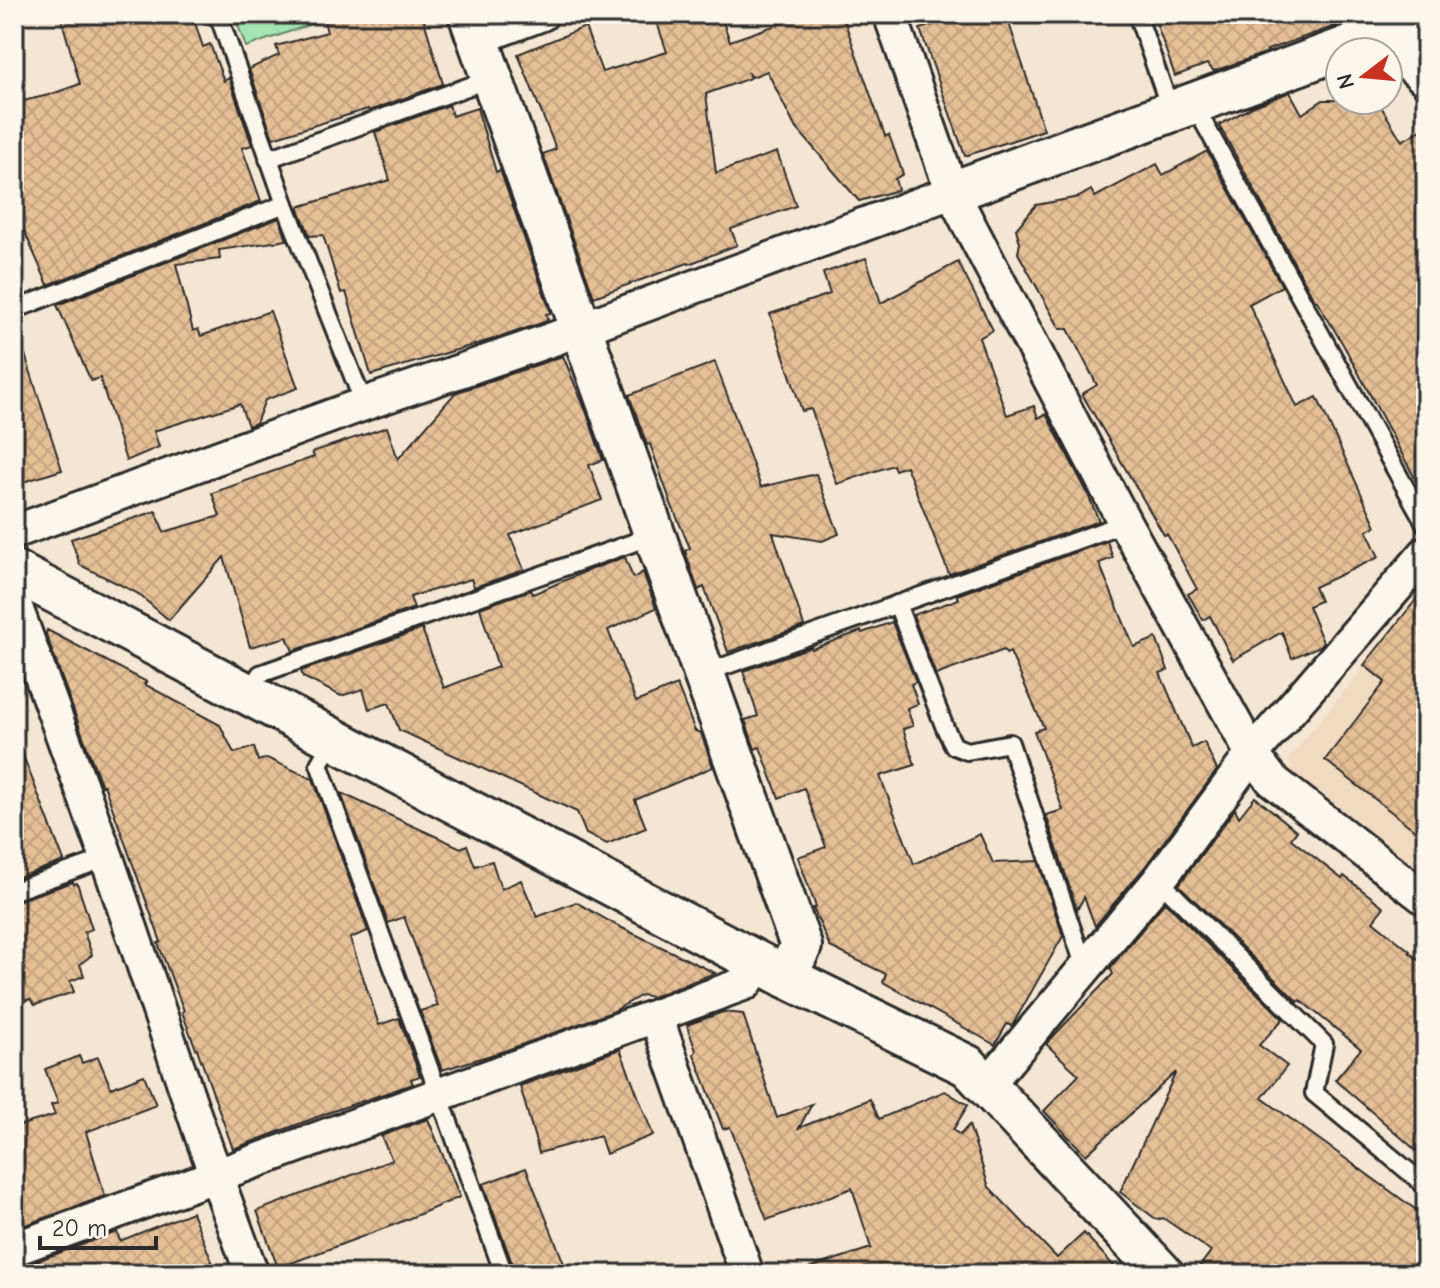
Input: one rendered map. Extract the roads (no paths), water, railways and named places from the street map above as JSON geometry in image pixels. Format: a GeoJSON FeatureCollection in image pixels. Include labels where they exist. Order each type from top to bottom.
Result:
{"type":"FeatureCollection","features":[{"type":"Feature","properties":{"kind":"street"},"geometry":{"type":"LineString","coordinates":[[14,1249],[746,983],[772,969],[801,946],[474,26],[542,14]]}},
{"type":"Feature","properties":{"kind":"street"},"geometry":{"type":"LineString","coordinates":[[890,14],[952,192],[1125,523],[1252,754],[1272,780],[1426,899]]}},
{"type":"Feature","properties":{"kind":"street"},"geometry":{"type":"LineString","coordinates":[[14,532],[364,404],[581,329],[1182,107],[1400,21],[1401,57],[1426,80]]}},
{"type":"Feature","properties":{"kind":"street"},"geometry":{"type":"LineString","coordinates":[[987,1085],[1159,880],[1252,754],[1426,553]]}},
{"type":"Feature","properties":{"kind":"street"},"geometry":{"type":"LineString","coordinates":[[14,571],[772,969],[968,1066],[1152,1270]]}},
{"type":"Feature","properties":{"kind":"street"},"geometry":{"type":"LineString","coordinates":[[14,602],[252,1274]]}},
{"type":"Feature","properties":{"kind":"street"},"geometry":{"type":"LineString","coordinates":[[656,1016],[747,1274]]}},
{"type":"Feature","properties":{"kind":"lane"},"geometry":{"type":"LineString","coordinates":[[218,14],[268,159],[364,404]]}},
{"type":"Feature","properties":{"kind":"lane"},"geometry":{"type":"LineString","coordinates":[[1137,14],[1182,107],[1426,525]]}},
{"type":"Feature","properties":{"kind":"lane"},"geometry":{"type":"LineString","coordinates":[[268,159],[492,78]]}},
{"type":"Feature","properties":{"kind":"lane"},"geometry":{"type":"LineString","coordinates":[[14,310],[285,204]]}},
{"type":"Feature","properties":{"kind":"lane"},"geometry":{"type":"LineString","coordinates":[[704,674],[1125,523]]}},
{"type":"Feature","properties":{"kind":"lane"},"geometry":{"type":"LineString","coordinates":[[248,694],[260,674],[655,535]]}},
{"type":"Feature","properties":{"kind":"lane"},"geometry":{"type":"LineString","coordinates":[[897,604],[954,746],[967,751],[1010,743],[1085,968]]}},
{"type":"Feature","properties":{"kind":"lane"},"geometry":{"type":"LineString","coordinates":[[333,740],[319,764],[504,1274]]}},
{"type":"Feature","properties":{"kind":"lane"},"geometry":{"type":"LineString","coordinates":[[14,891],[107,858]]}},
{"type":"Feature","properties":{"kind":"lane"},"geometry":{"type":"LineString","coordinates":[[1159,880],[1324,1044],[1314,1093],[1426,1186]]}}]}
